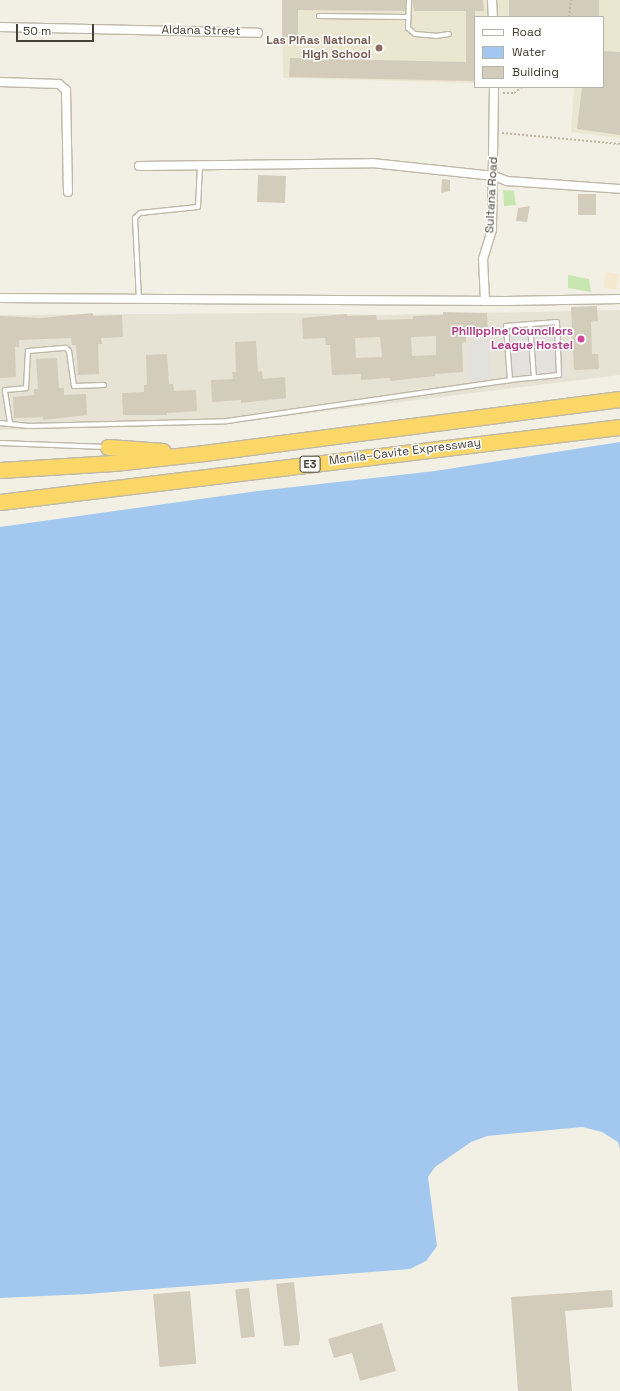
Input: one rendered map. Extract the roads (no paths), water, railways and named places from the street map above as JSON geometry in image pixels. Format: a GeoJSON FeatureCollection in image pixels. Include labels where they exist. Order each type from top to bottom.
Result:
{"type":"FeatureCollection","features":[{"type":"Feature","properties":{"kind":"highway","name":"Manila–Cavite Expressway"},"geometry":{"type":"LineString","coordinates":[[0,470],[114,463],[204,453],[620,399]]}},
{"type":"Feature","properties":{"kind":"highway","name":"Manila–Cavite Expressway"},"geometry":{"type":"LineString","coordinates":[[0,502],[620,427]]}},
{"type":"Feature","properties":{"kind":"highway"},"geometry":{"type":"LineString","coordinates":[[108,447],[204,453]]}},
{"type":"Feature","properties":{"kind":"street"},"geometry":{"type":"LineString","coordinates":[[492,0],[493,16]]}},
{"type":"Feature","properties":{"kind":"street","name":"Aldana Street"},"geometry":{"type":"LineString","coordinates":[[0,27],[258,33]]}},
{"type":"Feature","properties":{"kind":"street"},"geometry":{"type":"LineString","coordinates":[[0,82],[59,84],[66,90],[68,192]]}},
{"type":"Feature","properties":{"kind":"street","name":"Sultana Road"},"geometry":{"type":"LineString","coordinates":[[485,301],[483,259],[492,229],[495,132],[494,90]]}},
{"type":"Feature","properties":{"kind":"street"},"geometry":{"type":"LineString","coordinates":[[139,166],[372,163],[494,176],[507,181],[620,189]]}},
{"type":"Feature","properties":{"kind":"street"},"geometry":{"type":"LineString","coordinates":[[0,298],[485,301],[620,299]]}},
{"type":"Feature","properties":{"kind":"lane"},"geometry":{"type":"LineString","coordinates":[[409,0],[407,17],[408,28],[416,34],[436,36],[449,34]]}},
{"type":"Feature","properties":{"kind":"lane"},"geometry":{"type":"LineString","coordinates":[[319,16],[407,17]]}},
{"type":"Feature","properties":{"kind":"lane"},"geometry":{"type":"LineString","coordinates":[[139,300],[135,218],[140,213],[198,207],[200,166]]}},
{"type":"Feature","properties":{"kind":"lane"},"geometry":{"type":"LineString","coordinates":[[0,423],[28,426],[227,421],[510,380],[559,375],[557,322],[506,326],[510,380]]}},
{"type":"Feature","properties":{"kind":"lane"},"geometry":{"type":"LineString","coordinates":[[530,324],[534,378]]}},
{"type":"Feature","properties":{"kind":"lane"},"geometry":{"type":"LineString","coordinates":[[0,391],[26,388],[28,351],[66,348],[69,351],[74,386],[104,385]]}},
{"type":"Feature","properties":{"kind":"lane"},"geometry":{"type":"LineString","coordinates":[[5,390],[10,423]]}},
{"type":"Feature","properties":{"kind":"lane"},"geometry":{"type":"LineString","coordinates":[[0,443],[108,447]]}},
{"type":"Feature","properties":{"kind":"water"},"geometry":{"type":"Polygon","coordinates":[[[620,442],[620,1149],[618,1142],[602,1132],[582,1127],[487,1136],[471,1142],[435,1167],[428,1177],[437,1246],[426,1261],[410,1269],[87,1294],[0,1298],[0,527],[258,491],[435,471],[620,442]]]}},
{"type":"Feature","properties":{"kind":"place","name":"Las Piñas National HIgh School"},"geometry":{"type":"Point","coordinates":[379,48]}},
{"type":"Feature","properties":{"kind":"place","name":"Philippine Councilors League Hostel"},"geometry":{"type":"Point","coordinates":[581,339]}}]}
